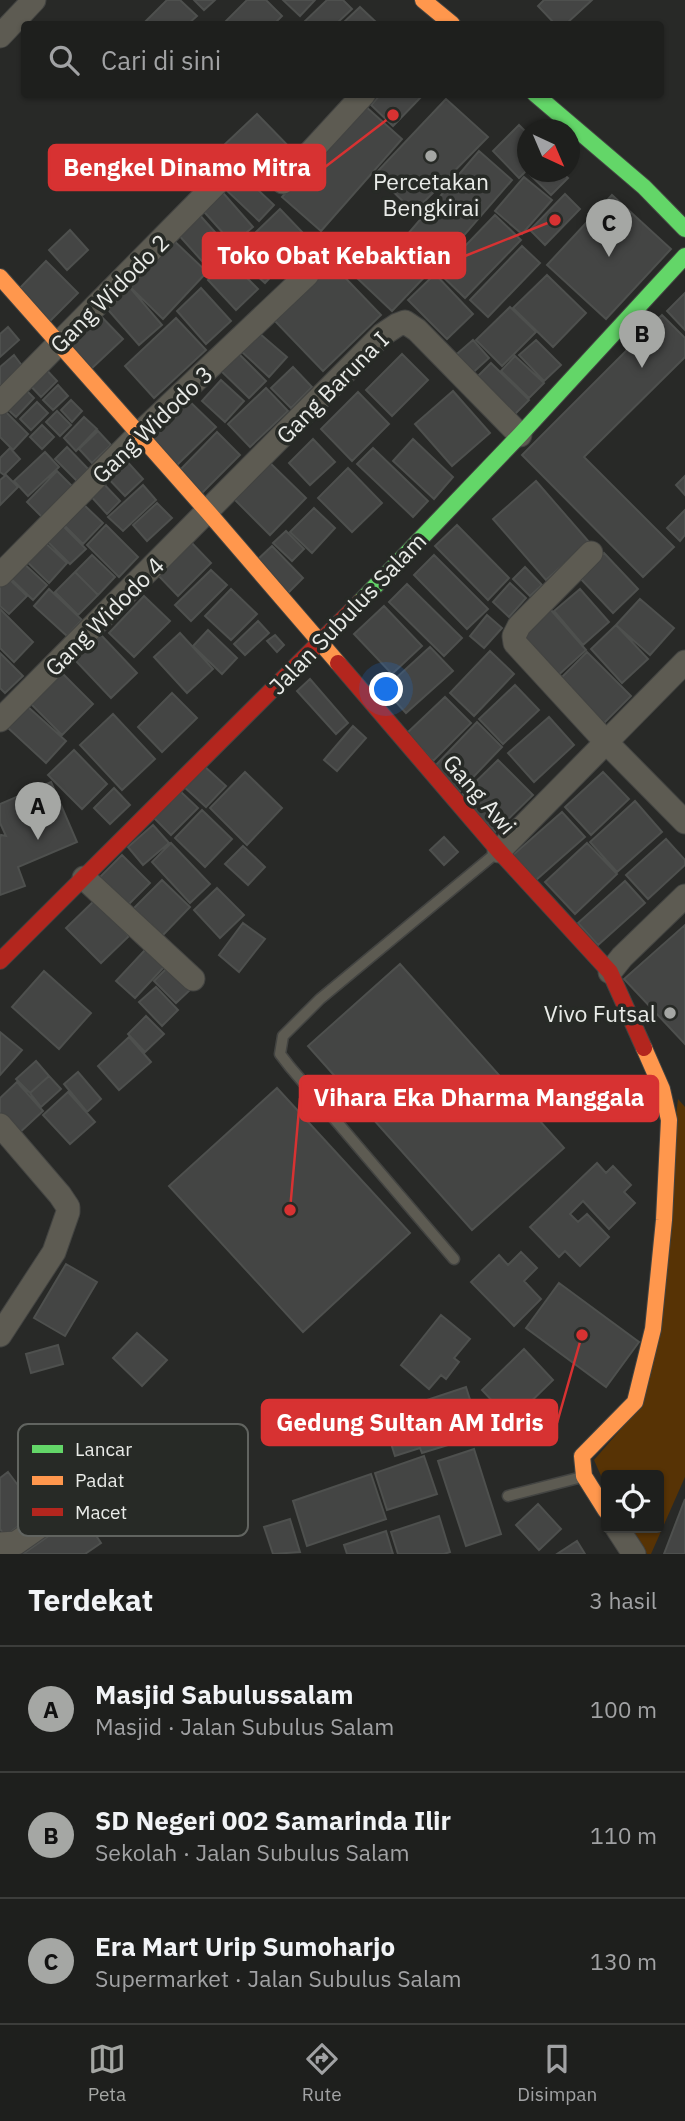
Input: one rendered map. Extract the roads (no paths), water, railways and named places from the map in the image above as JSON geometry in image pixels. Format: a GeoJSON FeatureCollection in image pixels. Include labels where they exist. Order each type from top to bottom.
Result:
{"type":"FeatureCollection","features":[{"type":"Feature","properties":{"kind":"street"},"geometry":{"type":"LineString","coordinates":[[0,36],[34,0]]}},
{"type":"Feature","properties":{"kind":"street"},"geometry":{"type":"LineString","coordinates":[[283,182],[360,98]]}},
{"type":"Feature","properties":{"kind":"street"},"geometry":{"type":"LineString","coordinates":[[539,98],[644,187],[685,229]]}},
{"type":"Feature","properties":{"kind":"street","name":"Gang Widodo 2"},"geometry":{"type":"LineString","coordinates":[[0,403],[218,182]]}},
{"type":"Feature","properties":{"kind":"street","name":"Jalan Subulus Salam"},"geometry":{"type":"LineString","coordinates":[[0,961],[320,643],[520,435],[685,256]]}},
{"type":"Feature","properties":{"kind":"street","name":"Gang Widodo 3"},"geometry":{"type":"LineString","coordinates":[[0,575],[139,434],[307,275]]}},
{"type":"Feature","properties":{"kind":"street","name":"Gang Awi"},"geometry":{"type":"LineString","coordinates":[[0,277],[208,512],[499,851],[610,972],[662,1089],[669,1120],[664,1220],[653,1329],[635,1402],[582,1456],[584,1476]]}},
{"type":"Feature","properties":{"kind":"street","name":"Gang Baruna I"},"geometry":{"type":"LineString","coordinates":[[208,512],[382,335],[402,322],[417,330],[520,435]]}},
{"type":"Feature","properties":{"kind":"street","name":"Gang Widodo 4"},"geometry":{"type":"LineString","coordinates":[[0,720],[208,512]]}},
{"type":"Feature","properties":{"kind":"street"},"geometry":{"type":"LineString","coordinates":[[592,553],[519,626],[514,636],[517,647],[685,822]]}},
{"type":"Feature","properties":{"kind":"street"},"geometry":{"type":"LineString","coordinates":[[499,851],[685,662]]}},
{"type":"Feature","properties":{"kind":"street"},"geometry":{"type":"LineString","coordinates":[[84,877],[193,979]]}},
{"type":"Feature","properties":{"kind":"street"},"geometry":{"type":"LineString","coordinates":[[610,972],[685,896]]}},
{"type":"Feature","properties":{"kind":"street"},"geometry":{"type":"LineString","coordinates":[[0,1125],[60,1195],[68,1207],[68,1212],[54,1252],[0,1335]]}},
{"type":"Feature","properties":{"kind":"street"},"geometry":{"type":"LineString","coordinates":[[584,1476],[601,1503]]}},
{"type":"Feature","properties":{"kind":"street"},"geometry":{"type":"LineString","coordinates":[[620,1533],[634,1554]]}},
{"type":"Feature","properties":{"kind":"street"},"geometry":{"type":"LineString","coordinates":[[0,1544],[16,1543],[26,1536]]}},
{"type":"Feature","properties":{"kind":"lane"},"geometry":{"type":"LineString","coordinates":[[454,1259],[290,1067],[280,1054],[280,1049],[283,1036],[320,999],[499,851]]}},
{"type":"Feature","properties":{"kind":"lane"},"geometry":{"type":"LineString","coordinates":[[508,1496],[584,1476]]}},
{"type":"Feature","properties":{"kind":"place","name":"Bengkel Dinamo Mitra"},"geometry":{"type":"Point","coordinates":[393,115]}},
{"type":"Feature","properties":{"kind":"place","name":"Percetakan Bengkirai"},"geometry":{"type":"Point","coordinates":[431,156]}},
{"type":"Feature","properties":{"kind":"place","name":"Toko Obat Kebaktian"},"geometry":{"type":"Point","coordinates":[555,220]}},
{"type":"Feature","properties":{"kind":"place","name":"Era Mart Urip Sumoharjo"},"geometry":{"type":"Point","coordinates":[609,257]}},
{"type":"Feature","properties":{"kind":"place","name":"SD Negeri 002 Samarinda Ilir"},"geometry":{"type":"Point","coordinates":[642,368]}},
{"type":"Feature","properties":{"kind":"place","name":"Masjid Sabulussalam"},"geometry":{"type":"Point","coordinates":[38,840]}},
{"type":"Feature","properties":{"kind":"place","name":"Vivo Futsal"},"geometry":{"type":"Point","coordinates":[670,1013]}},
{"type":"Feature","properties":{"kind":"place","name":"Vihara Eka Dharma Manggala"},"geometry":{"type":"Point","coordinates":[290,1210]}},
{"type":"Feature","properties":{"kind":"place","name":"Gedung Sultan AM Idris"},"geometry":{"type":"Point","coordinates":[582,1335]}}]}
